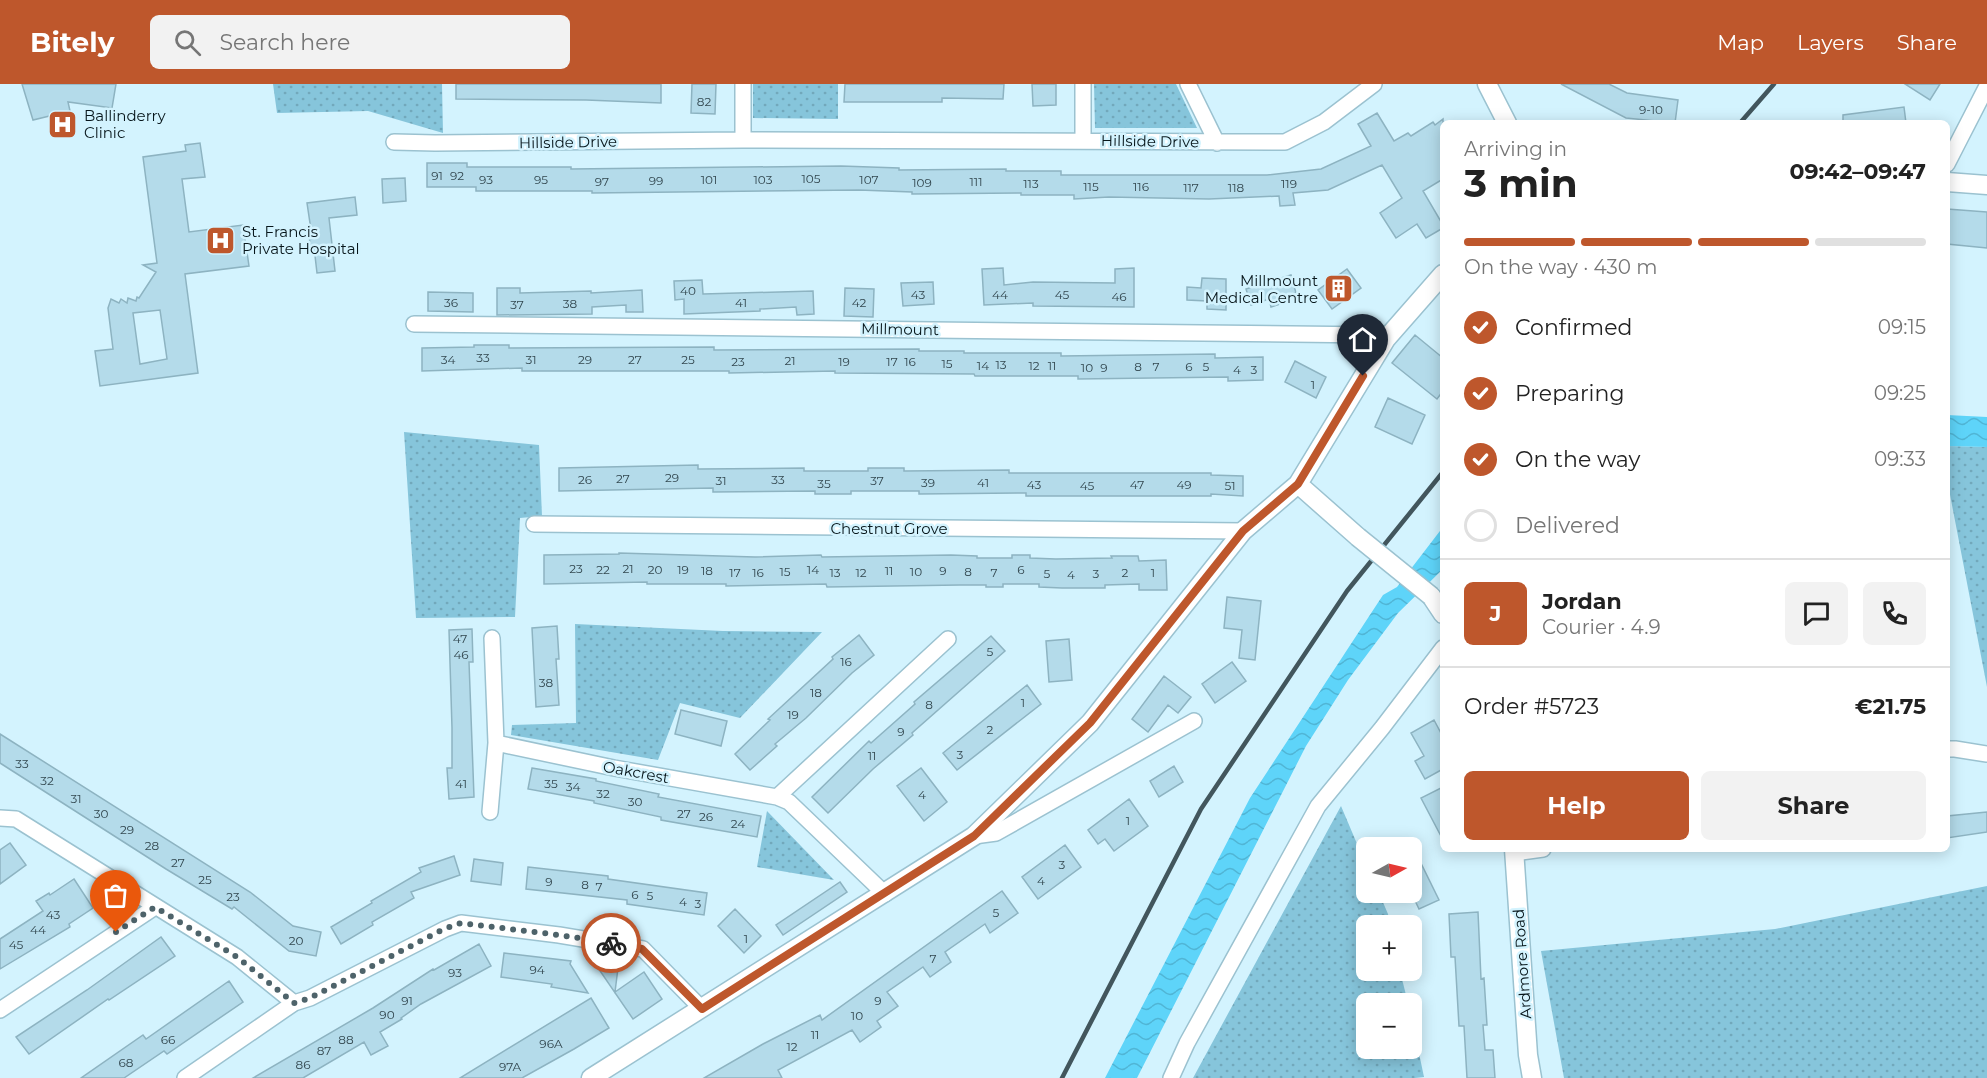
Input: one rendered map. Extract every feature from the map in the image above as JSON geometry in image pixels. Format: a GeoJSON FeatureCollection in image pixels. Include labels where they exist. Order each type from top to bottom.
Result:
{"type":"FeatureCollection","features":[{"type":"Feature","properties":{"kind":"street"},"geometry":{"type":"LineString","coordinates":[[742,84],[743,140]]}},
{"type":"Feature","properties":{"kind":"street","name":"Hillside Drive"},"geometry":{"type":"LineString","coordinates":[[1083,84],[1083,140]]}},
{"type":"Feature","properties":{"kind":"street","name":"Hillside Drive"},"geometry":{"type":"LineString","coordinates":[[1188,84],[1217,142]]}},
{"type":"Feature","properties":{"kind":"street","name":"Hillside Drive"},"geometry":{"type":"LineString","coordinates":[[394,142],[743,140],[1285,142],[1324,122],[1374,84]]}},
{"type":"Feature","properties":{"kind":"street"},"geometry":{"type":"LineString","coordinates":[[1487,84],[1505,120]]}},
{"type":"Feature","properties":{"kind":"street"},"geometry":{"type":"LineString","coordinates":[[1950,157],[1987,86]]}},
{"type":"Feature","properties":{"kind":"street"},"geometry":{"type":"LineString","coordinates":[[1950,182],[1987,185]]}},
{"type":"Feature","properties":{"kind":"street"},"geometry":{"type":"LineString","coordinates":[[591,1078],[974,836],[1090,723],[1243,531],[1298,484],[1386,339],[1440,277]]}},
{"type":"Feature","properties":{"kind":"street","name":"Millmount"},"geometry":{"type":"LineString","coordinates":[[414,324],[1375,335],[1386,339]]}},
{"type":"Feature","properties":{"kind":"street"},"geometry":{"type":"LineString","coordinates":[[1298,484],[1358,537],[1422,587],[1440,610]]}},
{"type":"Feature","properties":{"kind":"street","name":"Chestnut Grove"},"geometry":{"type":"LineString","coordinates":[[534,525],[1243,531]]}},
{"type":"Feature","properties":{"kind":"street"},"geometry":{"type":"LineString","coordinates":[[490,812],[496,743],[492,638]]}},
{"type":"Feature","properties":{"kind":"street"},"geometry":{"type":"LineString","coordinates":[[777,797],[948,639]]}},
{"type":"Feature","properties":{"kind":"street"},"geometry":{"type":"LineString","coordinates":[[1171,1078],[1187,1043],[1318,806],[1440,652]]}},
{"type":"Feature","properties":{"kind":"street"},"geometry":{"type":"LineString","coordinates":[[974,836],[996,833],[1194,721]]}},
{"type":"Feature","properties":{"kind":"street","name":"Oakcrest"},"geometry":{"type":"LineString","coordinates":[[496,743],[614,768],[777,797],[789,802],[885,894]]}},
{"type":"Feature","properties":{"kind":"street"},"geometry":{"type":"LineString","coordinates":[[1950,749],[1987,754]]}},
{"type":"Feature","properties":{"kind":"street"},"geometry":{"type":"LineString","coordinates":[[0,818],[16,819],[237,957],[294,1003]]}},
{"type":"Feature","properties":{"kind":"street","name":"Ardmore Road"},"geometry":{"type":"LineString","coordinates":[[1514,852],[1528,1055],[1532,1078]]}},
{"type":"Feature","properties":{"kind":"street"},"geometry":{"type":"LineString","coordinates":[[0,1010],[155,907]]}},
{"type":"Feature","properties":{"kind":"street"},"geometry":{"type":"LineString","coordinates":[[185,1078],[294,1003],[310,998],[444,929],[461,923],[559,935],[642,949],[702,1009]]}},
{"type":"Feature","properties":{"kind":"shaded area"},"geometry":{"type":"Polygon","coordinates":[[[273,84],[442,84],[443,133],[368,111],[277,113],[273,84]]]}},
{"type":"Feature","properties":{"kind":"shaded area"},"geometry":{"type":"Polygon","coordinates":[[[753,84],[838,84],[838,119],[753,118],[753,84]]]}},
{"type":"Feature","properties":{"kind":"shaded area"},"geometry":{"type":"Polygon","coordinates":[[[1094,84],[1176,84],[1197,128],[1095,128],[1094,84]]]}},
{"type":"Feature","properties":{"kind":"shaded area"},"geometry":{"type":"Polygon","coordinates":[[[404,432],[539,445],[542,516],[520,518],[515,617],[416,618],[404,432]]]}},
{"type":"Feature","properties":{"kind":"shaded area"},"geometry":{"type":"Polygon","coordinates":[[[1950,446],[1987,447],[1987,687],[1950,495],[1950,446]]]}},
{"type":"Feature","properties":{"kind":"shaded area"},"geometry":{"type":"Polygon","coordinates":[[[575,624],[723,631],[822,632],[740,718],[680,703],[658,760],[511,735],[512,725],[576,723],[575,624]]]}},
{"type":"Feature","properties":{"kind":"shaded area"},"geometry":{"type":"Polygon","coordinates":[[[1341,806],[1356,841],[1356,903],[1383,903],[1388,915],[1356,915],[1356,981],[1402,981],[1406,993],[1356,993],[1356,1059],[1420,1059],[1424,1077],[1193,1078],[1341,806]]]}},
{"type":"Feature","properties":{"kind":"shaded area"},"geometry":{"type":"Polygon","coordinates":[[[767,811],[834,880],[757,867],[767,811]]]}},
{"type":"Feature","properties":{"kind":"shaded area"},"geometry":{"type":"Polygon","coordinates":[[[1987,886],[1987,1078],[1564,1078],[1541,951],[1775,929],[1987,886]]]}},
{"type":"Feature","properties":{"kind":"water"},"geometry":{"type":"Polygon","coordinates":[[[1950,415],[1987,417],[1987,447],[1950,446],[1950,415]]]}},
{"type":"Feature","properties":{"kind":"water"},"geometry":{"type":"Polygon","coordinates":[[[1440,531],[1440,572],[1398,613],[1348,680],[1306,746],[1137,1078],[1105,1078],[1250,798],[1383,595],[1397,587],[1440,531]]]}},
{"type":"Feature","properties":{"kind":"building"},"geometry":{"type":"Polygon","coordinates":[[[22,84],[116,84],[112,108],[68,102],[70,111],[33,120],[22,84]]]}},
{"type":"Feature","properties":{"kind":"building"},"geometry":{"type":"Polygon","coordinates":[[[456,84],[661,84],[661,103],[456,99],[456,84]]]}},
{"type":"Feature","properties":{"kind":"building"},"geometry":{"type":"Polygon","coordinates":[[[692,84],[716,84],[715,114],[691,113],[692,84]]]}},
{"type":"Feature","properties":{"kind":"building"},"geometry":{"type":"Polygon","coordinates":[[[845,84],[1004,84],[1003,99],[942,98],[942,102],[844,102],[845,84]]]}},
{"type":"Feature","properties":{"kind":"building"},"geometry":{"type":"Polygon","coordinates":[[[1032,84],[1056,84],[1056,105],[1033,106],[1032,84]]]}},
{"type":"Feature","properties":{"kind":"building"},"geometry":{"type":"Polygon","coordinates":[[[1561,84],[1609,84],[1627,93],[1678,100],[1675,120],[1626,118],[1561,84]]]}},
{"type":"Feature","properties":{"kind":"building"},"geometry":{"type":"Polygon","coordinates":[[[1905,84],[1940,84],[1930,100],[1905,84]]]}},
{"type":"Feature","properties":{"kind":"building"},"geometry":{"type":"Polygon","coordinates":[[[1904,107],[1906,120],[1843,120],[1843,115],[1904,107]]]}},
{"type":"Feature","properties":{"kind":"building"},"geometry":{"type":"Polygon","coordinates":[[[1377,113],[1394,141],[1408,133],[1411,136],[1433,122],[1435,125],[1440,121],[1440,181],[1423,191],[1440,220],[1440,230],[1426,238],[1417,224],[1396,238],[1380,213],[1402,198],[1382,165],[1328,190],[1293,193],[1295,205],[1280,206],[1279,196],[1209,199],[1109,197],[1074,199],[1074,195],[1021,195],[1021,193],[912,194],[912,192],[859,190],[592,193],[592,191],[476,191],[476,187],[427,187],[427,163],[467,163],[467,167],[571,167],[571,169],[841,166],[899,168],[899,170],[1061,171],[1061,175],[1267,175],[1321,169],[1371,146],[1358,124],[1377,113]]]}},
{"type":"Feature","properties":{"kind":"building"},"geometry":{"type":"Polygon","coordinates":[[[200,143],[205,177],[182,179],[189,232],[243,225],[249,266],[185,274],[198,373],[100,386],[95,351],[113,349],[108,308],[111,299],[119,303],[121,299],[127,303],[128,298],[136,301],[156,272],[143,265],[157,263],[143,157],[186,151],[185,145],[200,143]],[[160,310],[133,313],[140,364],[167,359],[160,310]]]}},
{"type":"Feature","properties":{"kind":"building"},"geometry":{"type":"Polygon","coordinates":[[[405,178],[406,201],[383,203],[382,179],[405,178]]]}},
{"type":"Feature","properties":{"kind":"building"},"geometry":{"type":"Polygon","coordinates":[[[355,197],[357,215],[329,218],[335,271],[317,273],[314,247],[310,248],[309,230],[311,230],[307,203],[355,197]]]}},
{"type":"Feature","properties":{"kind":"building"},"geometry":{"type":"Polygon","coordinates":[[[1950,209],[1987,212],[1987,248],[1950,244],[1950,209]]]}},
{"type":"Feature","properties":{"kind":"building"},"geometry":{"type":"Polygon","coordinates":[[[1003,268],[1004,285],[1033,282],[1115,283],[1115,269],[1134,268],[1134,307],[1033,306],[1033,303],[984,305],[982,269],[1003,268]]]}},
{"type":"Feature","properties":{"kind":"building","name":"Millmount Medical Centre"},"geometry":{"type":"Polygon","coordinates":[[[1347,269],[1361,288],[1332,309],[1318,290],[1347,269]]]}},
{"type":"Feature","properties":{"kind":"building"},"geometry":{"type":"Polygon","coordinates":[[[1291,275],[1296,293],[1284,296],[1286,302],[1271,307],[1269,299],[1251,305],[1246,289],[1291,275]]]}},
{"type":"Feature","properties":{"kind":"building"},"geometry":{"type":"Polygon","coordinates":[[[1202,278],[1226,279],[1226,310],[1207,309],[1207,301],[1187,300],[1187,287],[1201,288],[1202,278]]]}},
{"type":"Feature","properties":{"kind":"building"},"geometry":{"type":"Polygon","coordinates":[[[702,280],[703,294],[813,291],[814,314],[797,315],[796,307],[684,314],[684,299],[675,300],[674,281],[702,280]]]}},
{"type":"Feature","properties":{"kind":"building"},"geometry":{"type":"Polygon","coordinates":[[[933,282],[934,304],[903,306],[901,283],[933,282]]]}},
{"type":"Feature","properties":{"kind":"building"},"geometry":{"type":"Polygon","coordinates":[[[497,288],[520,288],[520,293],[642,290],[643,312],[626,312],[626,305],[592,307],[592,314],[497,315],[497,288]]]}},
{"type":"Feature","properties":{"kind":"building"},"geometry":{"type":"Polygon","coordinates":[[[845,288],[874,289],[873,317],[844,316],[845,288]]]}},
{"type":"Feature","properties":{"kind":"building"},"geometry":{"type":"Polygon","coordinates":[[[428,292],[473,293],[473,312],[428,311],[428,292]]]}},
{"type":"Feature","properties":{"kind":"building"},"geometry":{"type":"Polygon","coordinates":[[[1415,335],[1440,356],[1440,395],[1437,399],[1392,363],[1415,335]]]}},
{"type":"Feature","properties":{"kind":"building"},"geometry":{"type":"Polygon","coordinates":[[[474,345],[509,345],[509,348],[714,347],[714,350],[919,349],[919,351],[964,351],[964,353],[1061,353],[1061,356],[1215,354],[1215,358],[1263,357],[1263,380],[1228,381],[1228,377],[1078,379],[1078,376],[975,376],[974,374],[835,373],[835,371],[729,373],[729,371],[522,371],[522,368],[422,371],[422,348],[474,347],[474,345]]]}},
{"type":"Feature","properties":{"kind":"building"},"geometry":{"type":"Polygon","coordinates":[[[1295,361],[1326,377],[1316,398],[1285,382],[1295,361]]]}},
{"type":"Feature","properties":{"kind":"building"},"geometry":{"type":"Polygon","coordinates":[[[1388,398],[1425,415],[1412,444],[1375,427],[1388,398]]]}},
{"type":"Feature","properties":{"kind":"building"},"geometry":{"type":"Polygon","coordinates":[[[698,465],[698,469],[804,468],[804,471],[868,471],[868,468],[904,468],[904,471],[1009,470],[1009,473],[1211,473],[1211,475],[1243,476],[1243,496],[1211,494],[1211,496],[1026,496],[1026,493],[919,494],[919,491],[851,491],[851,494],[815,494],[815,491],[713,492],[713,488],[559,491],[559,468],[698,465]]]}},
{"type":"Feature","properties":{"kind":"building"},"geometry":{"type":"Polygon","coordinates":[[[619,553],[755,557],[951,555],[1012,558],[1012,555],[1030,555],[1030,558],[1056,559],[1138,556],[1139,561],[1166,560],[1167,590],[1139,590],[1139,584],[1105,585],[1105,588],[1062,588],[1039,587],[1039,584],[1003,584],[1003,587],[960,585],[827,587],[826,584],[726,586],[726,584],[647,584],[647,582],[544,584],[544,555],[619,553]]]}},
{"type":"Feature","properties":{"kind":"building"},"geometry":{"type":"Polygon","coordinates":[[[1227,597],[1261,601],[1255,660],[1239,658],[1242,630],[1224,628],[1227,597]]]}},
{"type":"Feature","properties":{"kind":"building"},"geometry":{"type":"Polygon","coordinates":[[[557,626],[559,659],[556,659],[559,705],[536,707],[532,628],[557,626]]]}},
{"type":"Feature","properties":{"kind":"building"},"geometry":{"type":"Polygon","coordinates":[[[472,629],[473,662],[469,662],[474,797],[449,799],[447,768],[452,768],[452,728],[449,630],[472,629]]]}},
{"type":"Feature","properties":{"kind":"building"},"geometry":{"type":"Polygon","coordinates":[[[859,635],[874,655],[775,744],[777,746],[750,770],[735,754],[770,720],[768,719],[833,659],[832,657],[859,635]]]}},
{"type":"Feature","properties":{"kind":"building"},"geometry":{"type":"Polygon","coordinates":[[[991,636],[1005,651],[912,733],[913,735],[873,769],[828,813],[812,797],[869,741],[871,743],[915,704],[914,702],[991,636]]]}},
{"type":"Feature","properties":{"kind":"building"},"geometry":{"type":"Polygon","coordinates":[[[1069,639],[1072,680],[1049,682],[1046,641],[1069,639]]]}},
{"type":"Feature","properties":{"kind":"building"},"geometry":{"type":"Polygon","coordinates":[[[1232,662],[1246,681],[1215,703],[1202,684],[1232,662]]]}},
{"type":"Feature","properties":{"kind":"building"},"geometry":{"type":"Polygon","coordinates":[[[1164,676],[1191,697],[1178,713],[1168,705],[1148,732],[1132,719],[1164,676]]]}},
{"type":"Feature","properties":{"kind":"building"},"geometry":{"type":"Polygon","coordinates":[[[1027,685],[1041,704],[957,770],[943,753],[1027,685]]]}},
{"type":"Feature","properties":{"kind":"building"},"geometry":{"type":"Polygon","coordinates":[[[681,710],[727,721],[721,746],[675,734],[681,710]]]}},
{"type":"Feature","properties":{"kind":"building"},"geometry":{"type":"Polygon","coordinates":[[[1434,720],[1440,731],[1440,771],[1425,779],[1415,761],[1424,756],[1411,733],[1434,720]]]}},
{"type":"Feature","properties":{"kind":"building"},"geometry":{"type":"Polygon","coordinates":[[[0,734],[250,892],[293,926],[321,932],[316,956],[289,951],[234,907],[232,909],[166,869],[0,763],[0,734]]]}},
{"type":"Feature","properties":{"kind":"building"},"geometry":{"type":"Polygon","coordinates":[[[1174,766],[1183,782],[1159,797],[1150,781],[1174,766]]]}},
{"type":"Feature","properties":{"kind":"building"},"geometry":{"type":"Polygon","coordinates":[[[532,768],[596,779],[596,781],[659,794],[658,797],[761,816],[757,837],[661,820],[661,817],[594,803],[594,801],[528,789],[532,768]]]}},
{"type":"Feature","properties":{"kind":"building"},"geometry":{"type":"Polygon","coordinates":[[[921,768],[947,802],[924,821],[897,786],[921,768]]]}},
{"type":"Feature","properties":{"kind":"building"},"geometry":{"type":"Polygon","coordinates":[[[1440,788],[1440,834],[1421,798],[1440,788]]]}},
{"type":"Feature","properties":{"kind":"building"},"geometry":{"type":"Polygon","coordinates":[[[1129,799],[1148,826],[1114,851],[1105,839],[1098,844],[1088,830],[1129,799]]]}},
{"type":"Feature","properties":{"kind":"building"},"geometry":{"type":"Polygon","coordinates":[[[1987,812],[1987,832],[1950,838],[1950,816],[1987,812]]]}},
{"type":"Feature","properties":{"kind":"building"},"geometry":{"type":"Polygon","coordinates":[[[10,843],[26,865],[0,884],[0,850],[10,843]]]}},
{"type":"Feature","properties":{"kind":"building"},"geometry":{"type":"Polygon","coordinates":[[[1065,845],[1081,867],[1038,899],[1022,877],[1065,845]]]}},
{"type":"Feature","properties":{"kind":"building"},"geometry":{"type":"Polygon","coordinates":[[[454,856],[460,875],[411,892],[414,898],[372,922],[373,925],[341,944],[331,927],[421,872],[419,868],[454,856]]]}},
{"type":"Feature","properties":{"kind":"building"},"geometry":{"type":"Polygon","coordinates":[[[474,859],[503,863],[501,885],[471,881],[474,859]]]}},
{"type":"Feature","properties":{"kind":"building"},"geometry":{"type":"Polygon","coordinates":[[[1422,865],[1439,900],[1419,909],[1416,903],[1422,903],[1422,865]]]}},
{"type":"Feature","properties":{"kind":"building"},"geometry":{"type":"Polygon","coordinates":[[[528,867],[608,876],[608,879],[707,893],[704,915],[627,904],[627,900],[526,889],[528,867]]]}},
{"type":"Feature","properties":{"kind":"building"},"geometry":{"type":"Polygon","coordinates":[[[74,879],[93,908],[69,924],[70,927],[0,969],[0,939],[43,911],[36,901],[49,893],[50,895],[74,879]]]}},
{"type":"Feature","properties":{"kind":"building"},"geometry":{"type":"Polygon","coordinates":[[[840,882],[847,892],[783,935],[776,925],[840,882]]]}},
{"type":"Feature","properties":{"kind":"building"},"geometry":{"type":"Polygon","coordinates":[[[1002,891],[1018,913],[990,933],[985,924],[945,952],[951,962],[930,977],[923,967],[887,992],[898,1006],[877,1021],[881,1027],[860,1042],[852,1030],[778,1070],[782,1078],[704,1078],[820,1015],[822,1020],[1002,891]]]}},
{"type":"Feature","properties":{"kind":"building"},"geometry":{"type":"Polygon","coordinates":[[[735,909],[761,936],[744,953],[718,926],[735,909]]]}},
{"type":"Feature","properties":{"kind":"building"},"geometry":{"type":"Polygon","coordinates":[[[1478,912],[1481,979],[1484,978],[1487,1025],[1483,1025],[1485,1050],[1493,1050],[1495,1078],[1467,1078],[1464,1026],[1459,1026],[1455,957],[1451,957],[1449,914],[1478,912]]]}},
{"type":"Feature","properties":{"kind":"building"},"geometry":{"type":"Polygon","coordinates":[[[161,937],[175,956],[29,1054],[16,1037],[161,937]]]}},
{"type":"Feature","properties":{"kind":"building"},"geometry":{"type":"Polygon","coordinates":[[[479,944],[491,966],[421,1004],[380,1032],[388,1046],[371,1055],[364,1042],[303,1078],[253,1078],[373,1008],[433,969],[479,944]]]}},
{"type":"Feature","properties":{"kind":"building"},"geometry":{"type":"Polygon","coordinates":[[[504,953],[571,961],[570,964],[588,993],[551,987],[552,984],[501,977],[504,953]]]}},
{"type":"Feature","properties":{"kind":"building"},"geometry":{"type":"Polygon","coordinates":[[[596,965],[618,968],[615,992],[644,972],[662,999],[633,1019],[596,965]]]}},
{"type":"Feature","properties":{"kind":"building"},"geometry":{"type":"Polygon","coordinates":[[[229,981],[243,1002],[167,1054],[164,1051],[124,1078],[81,1078],[143,1035],[146,1039],[229,981]]]}},
{"type":"Feature","properties":{"kind":"building"},"geometry":{"type":"Polygon","coordinates":[[[591,998],[609,1028],[522,1078],[460,1078],[591,998]]]}},
{"type":"Feature","properties":{"kind":"railway"},"geometry":{"type":"LineString","coordinates":[[1743,120],[1774,84]]}},
{"type":"Feature","properties":{"kind":"railway"},"geometry":{"type":"LineString","coordinates":[[1062,1078],[1201,809],[1347,591],[1440,476]]}},
{"type":"Feature","properties":{"kind":"way so far"},"geometry":{"type":"LineString","coordinates":[[116,932],[155,907],[237,957],[294,1003],[310,998],[444,929],[461,923],[611,943]]}},
{"type":"Feature","properties":{"kind":"place","name":"Ballinderry Clinic"},"geometry":{"type":"Point","coordinates":[63,124]}},
{"type":"Feature","properties":{"kind":"place","name":"St. Francis Private Hospital"},"geometry":{"type":"Point","coordinates":[221,240]}},
{"type":"Feature","properties":{"kind":"place","name":"Millmount Medical Centre"},"geometry":{"type":"Point","coordinates":[1339,289]}},
{"type":"Feature","properties":{"kind":"route"},"geometry":{"type":"LineString","coordinates":[[611,943],[642,949],[702,1009],[974,836],[1090,723],[1243,531],[1298,484],[1363,376]]}}]}
